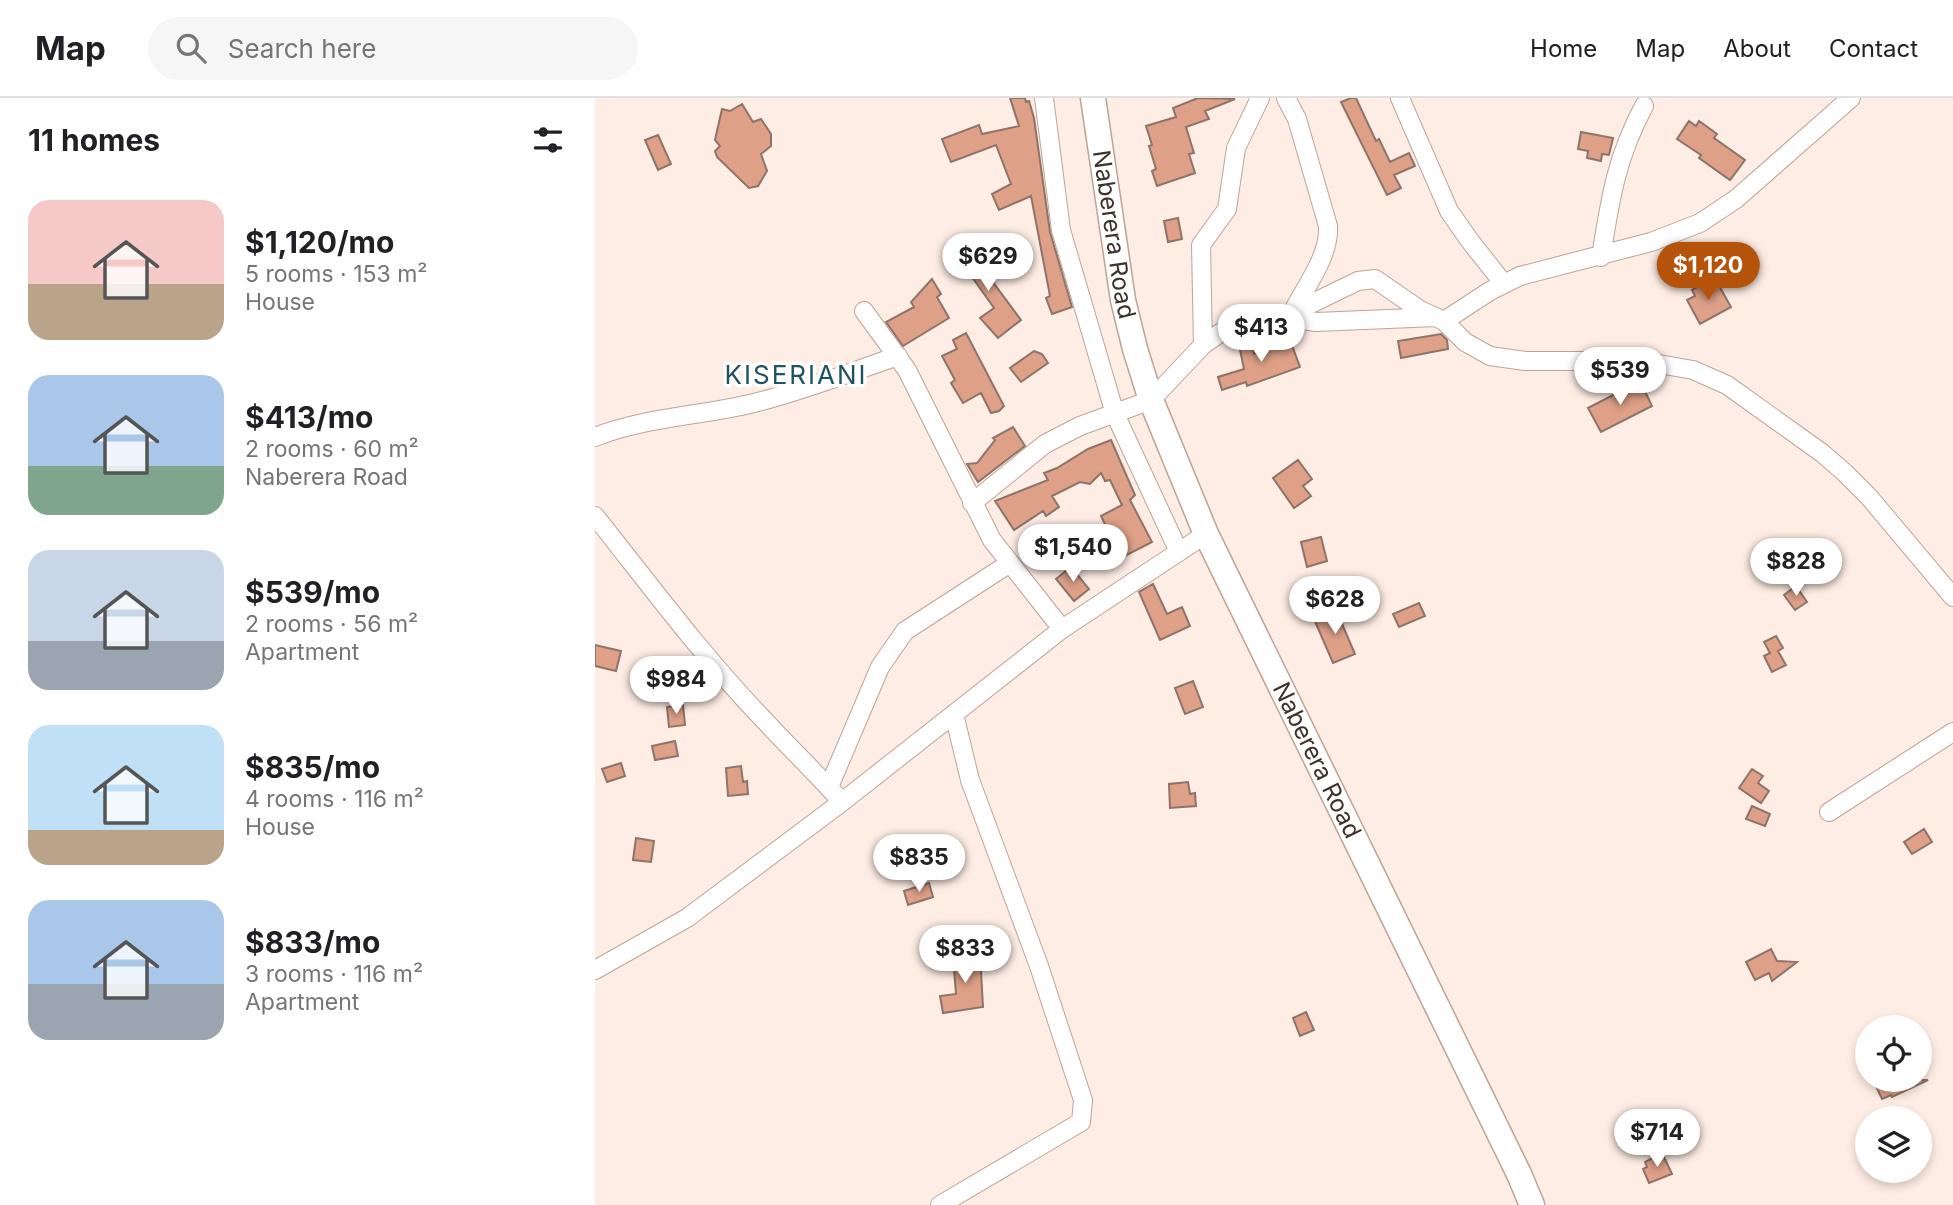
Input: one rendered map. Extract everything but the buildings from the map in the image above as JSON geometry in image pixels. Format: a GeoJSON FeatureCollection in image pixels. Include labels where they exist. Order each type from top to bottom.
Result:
{"type":"FeatureCollection","features":[{"type":"Feature","properties":{"kind":"street"},"geometry":{"type":"LineString","coordinates":[[1044,98],[1061,230],[1115,414],[1179,552]]}},
{"type":"Feature","properties":{"kind":"street","name":"Naberera Road"},"geometry":{"type":"LineString","coordinates":[[1093,98],[1123,300],[1151,400],[1206,534],[1242,603],[1532,1205]]}},
{"type":"Feature","properties":{"kind":"street"},"geometry":{"type":"LineString","coordinates":[[1203,345],[1201,245],[1227,209],[1236,148],[1260,98]]}},
{"type":"Feature","properties":{"kind":"street"},"geometry":{"type":"LineString","coordinates":[[1285,315],[1326,247],[1329,234],[1297,119],[1286,98]]}},
{"type":"Feature","properties":{"kind":"street"},"geometry":{"type":"LineString","coordinates":[[1400,98],[1450,211],[1469,241],[1504,284]]}},
{"type":"Feature","properties":{"kind":"street"},"geometry":{"type":"LineString","coordinates":[[1285,315],[1316,322],[1440,319],[1504,284],[1533,272],[1601,257],[1674,234],[1719,211],[1851,98]]}},
{"type":"Feature","properties":{"kind":"street"},"geometry":{"type":"LineString","coordinates":[[1601,257],[1611,188],[1624,146],[1644,106]]}},
{"type":"Feature","properties":{"kind":"street"},"geometry":{"type":"LineString","coordinates":[[972,503],[1045,444],[1080,426],[1151,400],[1203,345],[1229,329],[1285,315],[1358,281],[1375,279],[1420,310],[1440,319],[1476,349],[1508,360],[1642,361],[1693,370],[1727,385],[1822,453],[1844,472],[1869,497],[1953,597]]}},
{"type":"Feature","properties":{"kind":"street"},"geometry":{"type":"LineString","coordinates":[[864,311],[898,356],[915,385],[992,540],[1062,629]]}},
{"type":"Feature","properties":{"kind":"street"},"geometry":{"type":"LineString","coordinates":[[595,437],[645,422],[754,403],[898,356]]}},
{"type":"Feature","properties":{"kind":"street"},"geometry":{"type":"LineString","coordinates":[[595,516],[685,630],[764,721],[842,802]]}},
{"type":"Feature","properties":{"kind":"street"},"geometry":{"type":"LineString","coordinates":[[595,970],[687,918],[842,802],[1062,629],[1206,534]]}},
{"type":"Feature","properties":{"kind":"street"},"geometry":{"type":"LineString","coordinates":[[829,787],[880,667],[905,631],[1010,562]]}},
{"type":"Feature","properties":{"kind":"street"},"geometry":{"type":"LineString","coordinates":[[940,1205],[1081,1122],[1083,1100],[1039,967],[970,780],[954,714]]}},
{"type":"Feature","properties":{"kind":"street"},"geometry":{"type":"LineString","coordinates":[[1829,812],[1953,732]]}},
{"type":"Feature","properties":{"kind":"district","name":"KISERIANI"},"geometry":{"type":"Point","coordinates":[796,375]}}]}
